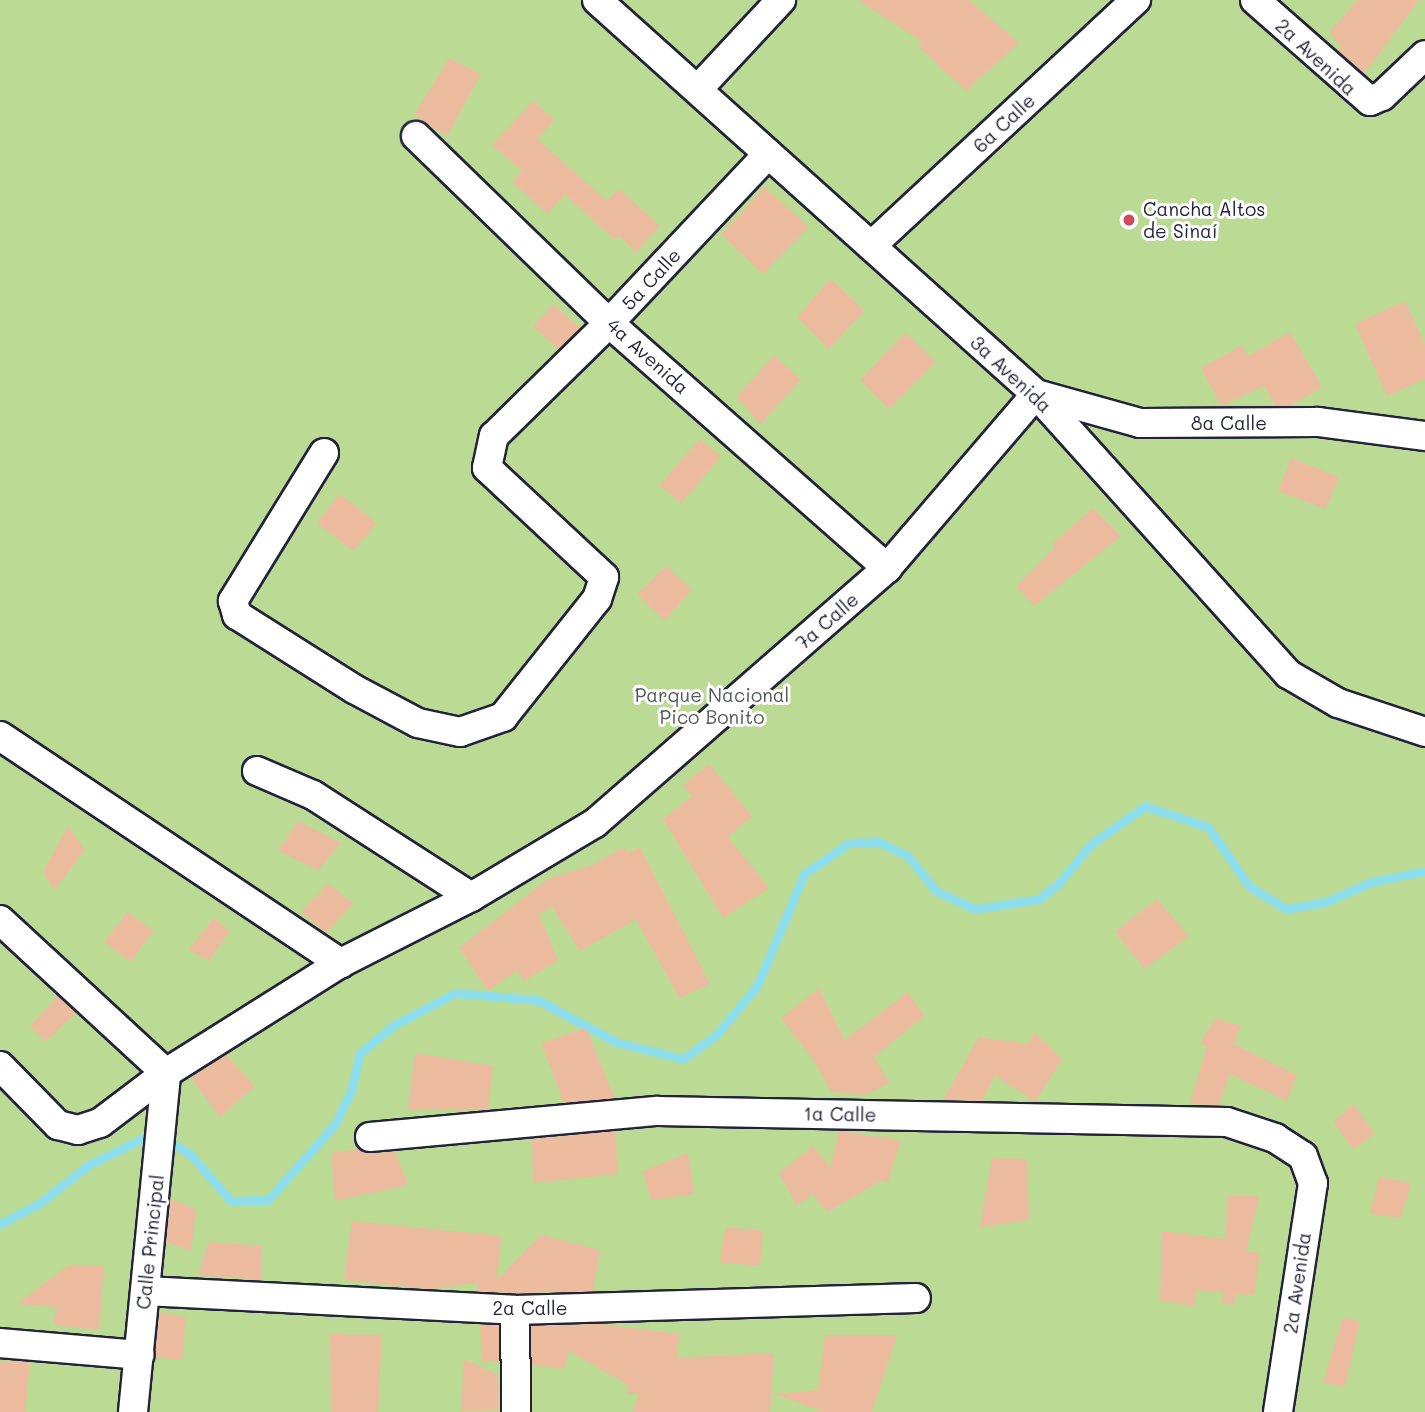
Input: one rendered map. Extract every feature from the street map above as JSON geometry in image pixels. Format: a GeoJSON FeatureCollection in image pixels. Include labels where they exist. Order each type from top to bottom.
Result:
{"type":"FeatureCollection","features":[{"type":"Feature","properties":{"kind":"street","name":"3a Avenida"},"geometry":{"type":"LineString","coordinates":[[597,0],[1036,394],[1288,674],[1338,703],[1425,732]]}},
{"type":"Feature","properties":{"kind":"street"},"geometry":{"type":"LineString","coordinates":[[698,89],[781,0]]}},
{"type":"Feature","properties":{"kind":"street","name":"6a Calle"},"geometry":{"type":"LineString","coordinates":[[871,246],[1136,0]]}},
{"type":"Feature","properties":{"kind":"street","name":"2a Avenida"},"geometry":{"type":"LineString","coordinates":[[1255,0],[1362,99],[1370,102],[1382,96],[1425,55]]}},
{"type":"Feature","properties":{"kind":"street","name":"4a Avenida"},"geometry":{"type":"LineString","coordinates":[[416,136],[609,323],[887,568]]}},
{"type":"Feature","properties":{"kind":"street","name":"5a Calle"},"geometry":{"type":"LineString","coordinates":[[324,453],[233,601],[233,609],[405,718],[460,732],[503,718],[597,599],[604,578],[487,468],[494,436],[609,323],[768,154]]}},
{"type":"Feature","properties":{"kind":"street","name":"8a Calle"},"geometry":{"type":"LineString","coordinates":[[1036,394],[1140,423],[1318,422],[1425,436]]}},
{"type":"Feature","properties":{"kind":"street","name":"7a Calle"},"geometry":{"type":"LineString","coordinates":[[0,1066],[58,1125],[78,1130],[100,1123],[166,1073],[341,963],[471,897],[595,823],[887,568],[1036,394]]}},
{"type":"Feature","properties":{"kind":"street"},"geometry":{"type":"LineString","coordinates":[[0,736],[341,963]]}},
{"type":"Feature","properties":{"kind":"street"},"geometry":{"type":"LineString","coordinates":[[257,771],[313,795],[359,822],[471,897]]}},
{"type":"Feature","properties":{"kind":"street"},"geometry":{"type":"LineString","coordinates":[[0,920],[166,1073]]}},
{"type":"Feature","properties":{"kind":"street","name":"Calle Principal"},"geometry":{"type":"LineString","coordinates":[[133,1412],[166,1073]]}},
{"type":"Feature","properties":{"kind":"street","name":"1a Calle"},"geometry":{"type":"LineString","coordinates":[[370,1136],[658,1111],[1227,1122],[1275,1138],[1303,1156]]}},
{"type":"Feature","properties":{"kind":"street","name":"2a Avenida"},"geometry":{"type":"LineString","coordinates":[[1278,1412],[1313,1183],[1303,1156]]}},
{"type":"Feature","properties":{"kind":"street","name":"2a Calle"},"geometry":{"type":"LineString","coordinates":[[145,1291],[515,1310],[916,1298]]}},
{"type":"Feature","properties":{"kind":"street"},"geometry":{"type":"LineString","coordinates":[[515,1310],[516,1412]]}},
{"type":"Feature","properties":{"kind":"street"},"geometry":{"type":"LineString","coordinates":[[0,1343],[139,1354]]}},
{"type":"Feature","properties":{"kind":"green space","name":"Parque Nacional Pico Bonito"},"geometry":{"type":"Polygon","coordinates":[[[0,0],[1425,0],[1425,1412],[0,1412],[0,0]]]}},
{"type":"Feature","properties":{"kind":"building"},"geometry":{"type":"Polygon","coordinates":[[[858,0],[969,0],[1019,43],[966,91],[918,46],[923,42],[858,0]]]}},
{"type":"Feature","properties":{"kind":"building"},"geometry":{"type":"Polygon","coordinates":[[[1358,0],[1419,0],[1364,74],[1338,51],[1341,47],[1329,32],[1358,0]]]}},
{"type":"Feature","properties":{"kind":"building"},"geometry":{"type":"Polygon","coordinates":[[[449,58],[481,74],[447,136],[414,115],[449,58]]]}},
{"type":"Feature","properties":{"kind":"building"},"geometry":{"type":"Polygon","coordinates":[[[533,101],[555,120],[537,139],[607,201],[619,189],[660,226],[636,252],[619,236],[615,240],[565,194],[547,214],[512,182],[522,171],[492,145],[533,101]]]}},
{"type":"Feature","properties":{"kind":"building"},"geometry":{"type":"Polygon","coordinates":[[[765,187],[809,227],[763,274],[721,234],[765,187]]]}},
{"type":"Feature","properties":{"kind":"building"},"geometry":{"type":"Polygon","coordinates":[[[831,279],[864,311],[829,349],[797,317],[831,279]]]}},
{"type":"Feature","properties":{"kind":"building"},"geometry":{"type":"Polygon","coordinates":[[[1405,301],[1425,345],[1425,379],[1387,396],[1355,324],[1405,301]]]}},
{"type":"Feature","properties":{"kind":"building"},"geometry":{"type":"Polygon","coordinates":[[[554,304],[580,328],[558,349],[533,326],[554,304]]]}},
{"type":"Feature","properties":{"kind":"building"},"geometry":{"type":"Polygon","coordinates":[[[1290,332],[1322,387],[1290,406],[1275,406],[1264,386],[1221,406],[1201,368],[1242,345],[1248,356],[1290,332]]]}},
{"type":"Feature","properties":{"kind":"building"},"geometry":{"type":"Polygon","coordinates":[[[905,333],[936,362],[889,409],[860,380],[905,333]]]}},
{"type":"Feature","properties":{"kind":"building"},"geometry":{"type":"Polygon","coordinates":[[[774,355],[801,380],[760,424],[737,397],[774,355]]]}},
{"type":"Feature","properties":{"kind":"building"},"geometry":{"type":"Polygon","coordinates":[[[700,439],[721,457],[681,503],[659,485],[700,439]]]}},
{"type":"Feature","properties":{"kind":"building"},"geometry":{"type":"Polygon","coordinates":[[[1291,458],[1339,477],[1326,509],[1278,491],[1291,458]]]}},
{"type":"Feature","properties":{"kind":"building"},"geometry":{"type":"Polygon","coordinates":[[[340,494],[377,523],[353,551],[317,523],[340,494]]]}},
{"type":"Feature","properties":{"kind":"building"},"geometry":{"type":"Polygon","coordinates":[[[1093,508],[1121,536],[1034,606],[1016,587],[1055,547],[1052,544],[1093,508]]]}},
{"type":"Feature","properties":{"kind":"building"},"geometry":{"type":"Polygon","coordinates":[[[667,566],[692,590],[664,620],[637,594],[667,566]]]}},
{"type":"Feature","properties":{"kind":"building"},"geometry":{"type":"Polygon","coordinates":[[[709,764],[752,816],[728,837],[769,888],[723,918],[663,819],[692,796],[683,785],[709,764]]]}},
{"type":"Feature","properties":{"kind":"building"},"geometry":{"type":"Polygon","coordinates":[[[298,821],[341,843],[319,870],[278,851],[298,821]]]}},
{"type":"Feature","properties":{"kind":"building"},"geometry":{"type":"Polygon","coordinates":[[[68,826],[85,850],[54,890],[43,872],[68,826]]]}},
{"type":"Feature","properties":{"kind":"building"},"geometry":{"type":"Polygon","coordinates":[[[624,847],[628,853],[640,847],[710,984],[679,998],[636,919],[580,951],[552,907],[539,914],[558,960],[524,981],[517,970],[488,991],[459,948],[548,879],[592,865],[624,847]]]}},
{"type":"Feature","properties":{"kind":"building"},"geometry":{"type":"Polygon","coordinates":[[[328,883],[353,904],[326,933],[301,912],[328,883]]]}},
{"type":"Feature","properties":{"kind":"building"},"geometry":{"type":"Polygon","coordinates":[[[1157,899],[1189,936],[1145,969],[1115,932],[1157,899]]]}},
{"type":"Feature","properties":{"kind":"building"},"geometry":{"type":"Polygon","coordinates":[[[128,912],[154,931],[130,962],[104,942],[128,912]]]}},
{"type":"Feature","properties":{"kind":"building"},"geometry":{"type":"Polygon","coordinates":[[[213,918],[230,931],[209,961],[189,950],[213,918]]]}},
{"type":"Feature","properties":{"kind":"building"},"geometry":{"type":"Polygon","coordinates":[[[819,988],[845,1040],[908,992],[924,1016],[874,1057],[890,1083],[864,1095],[831,1092],[815,1062],[781,1018],[819,988]]]}},
{"type":"Feature","properties":{"kind":"building"},"geometry":{"type":"Polygon","coordinates":[[[58,996],[76,1013],[46,1042],[30,1026],[58,996]]]}},
{"type":"Feature","properties":{"kind":"building"},"geometry":{"type":"Polygon","coordinates":[[[1215,1018],[1241,1026],[1234,1044],[1297,1075],[1287,1101],[1230,1074],[1219,1105],[1190,1104],[1207,1046],[1200,1044],[1215,1018]]]}},
{"type":"Feature","properties":{"kind":"building"},"geometry":{"type":"Polygon","coordinates":[[[586,1028],[615,1098],[564,1103],[541,1043],[586,1028]]]}},
{"type":"Feature","properties":{"kind":"building"},"geometry":{"type":"Polygon","coordinates":[[[1034,1032],[1062,1059],[1035,1102],[995,1075],[982,1101],[943,1100],[979,1037],[1028,1044],[1034,1032]]]}},
{"type":"Feature","properties":{"kind":"building"},"geometry":{"type":"Polygon","coordinates":[[[415,1053],[493,1066],[488,1110],[408,1110],[415,1053]]]}},
{"type":"Feature","properties":{"kind":"building"},"geometry":{"type":"Polygon","coordinates":[[[226,1055],[255,1086],[220,1117],[191,1078],[226,1055]]]}},
{"type":"Feature","properties":{"kind":"building"},"geometry":{"type":"Polygon","coordinates":[[[1354,1104],[1375,1134],[1353,1149],[1333,1122],[1354,1104]]]}},
{"type":"Feature","properties":{"kind":"building"},"geometry":{"type":"Polygon","coordinates":[[[616,1131],[617,1174],[533,1183],[532,1139],[616,1131]]]}},
{"type":"Feature","properties":{"kind":"building"},"geometry":{"type":"Polygon","coordinates":[[[839,1131],[901,1140],[888,1183],[882,1180],[827,1212],[813,1194],[797,1206],[779,1173],[813,1146],[830,1167],[839,1131]]]}},
{"type":"Feature","properties":{"kind":"building"},"geometry":{"type":"Polygon","coordinates":[[[359,1149],[371,1154],[395,1151],[408,1185],[335,1201],[331,1153],[359,1149]]]}},
{"type":"Feature","properties":{"kind":"building"},"geometry":{"type":"Polygon","coordinates":[[[688,1153],[694,1194],[651,1200],[643,1171],[688,1153]]]}},
{"type":"Feature","properties":{"kind":"building"},"geometry":{"type":"Polygon","coordinates":[[[992,1158],[1027,1159],[1029,1220],[980,1227],[992,1158]]]}},
{"type":"Feature","properties":{"kind":"building"},"geometry":{"type":"Polygon","coordinates":[[[1379,1177],[1411,1183],[1401,1218],[1370,1214],[1379,1177]]]}},
{"type":"Feature","properties":{"kind":"building"},"geometry":{"type":"Polygon","coordinates":[[[1228,1196],[1259,1196],[1246,1251],[1260,1253],[1254,1295],[1237,1294],[1234,1305],[1222,1303],[1223,1292],[1197,1290],[1195,1306],[1160,1301],[1162,1231],[1225,1239],[1228,1196]]]}},
{"type":"Feature","properties":{"kind":"building"},"geometry":{"type":"Polygon","coordinates":[[[170,1199],[196,1209],[191,1251],[166,1242],[170,1199]]]}},
{"type":"Feature","properties":{"kind":"building"},"geometry":{"type":"Polygon","coordinates":[[[352,1221],[501,1236],[497,1280],[541,1235],[600,1250],[593,1291],[515,1293],[477,1291],[477,1283],[429,1289],[344,1280],[352,1221]]]}},
{"type":"Feature","properties":{"kind":"building"},"geometry":{"type":"Polygon","coordinates":[[[726,1227],[763,1231],[760,1266],[719,1262],[726,1227]]]}},
{"type":"Feature","properties":{"kind":"building"},"geometry":{"type":"Polygon","coordinates":[[[209,1242],[262,1246],[261,1280],[198,1275],[209,1242]]]}},
{"type":"Feature","properties":{"kind":"building"},"geometry":{"type":"Polygon","coordinates":[[[69,1265],[104,1265],[99,1330],[53,1325],[57,1307],[17,1304],[69,1265]]]}},
{"type":"Feature","properties":{"kind":"building"},"geometry":{"type":"Polygon","coordinates":[[[159,1312],[186,1317],[182,1360],[155,1357],[159,1312]]]}},
{"type":"Feature","properties":{"kind":"building"},"geometry":{"type":"Polygon","coordinates":[[[1343,1317],[1360,1322],[1345,1387],[1323,1383],[1343,1317]]]}},
{"type":"Feature","properties":{"kind":"building"},"geometry":{"type":"Polygon","coordinates":[[[599,1324],[679,1334],[677,1358],[774,1353],[770,1412],[633,1412],[639,1394],[627,1394],[628,1385],[569,1351],[565,1369],[532,1365],[532,1326],[599,1324]]]}},
{"type":"Feature","properties":{"kind":"building"},"geometry":{"type":"Polygon","coordinates":[[[480,1325],[499,1326],[499,1362],[482,1361],[480,1325]]]}},
{"type":"Feature","properties":{"kind":"building"},"geometry":{"type":"Polygon","coordinates":[[[330,1334],[382,1335],[378,1412],[331,1412],[330,1334]]]}},
{"type":"Feature","properties":{"kind":"building"},"geometry":{"type":"Polygon","coordinates":[[[825,1335],[897,1335],[872,1412],[824,1412],[774,1394],[818,1390],[825,1335]]]}},
{"type":"Feature","properties":{"kind":"building"},"geometry":{"type":"Polygon","coordinates":[[[464,1359],[498,1375],[499,1410],[461,1411],[464,1359]]]}},
{"type":"Feature","properties":{"kind":"building"},"geometry":{"type":"Polygon","coordinates":[[[0,1361],[30,1362],[25,1412],[0,1412],[0,1361]]]}},
{"type":"Feature","properties":{"kind":"waterway"},"geometry":{"type":"LineString","coordinates":[[0,1224],[40,1203],[87,1166],[143,1138],[176,1145],[190,1154],[231,1201],[268,1200],[335,1124],[351,1091],[360,1053],[394,1025],[455,993],[538,1000],[616,1042],[683,1059],[716,1035],[757,986],[804,874],[849,843],[879,842],[908,856],[936,891],[975,909],[1039,899],[1059,883],[1090,845],[1145,806],[1208,827],[1249,886],[1286,909],[1325,902],[1371,882],[1425,871]]}},
{"type":"Feature","properties":{"kind":"place","name":"Cancha Altos de Sinaí"},"geometry":{"type":"Point","coordinates":[1129,220]}}]}
